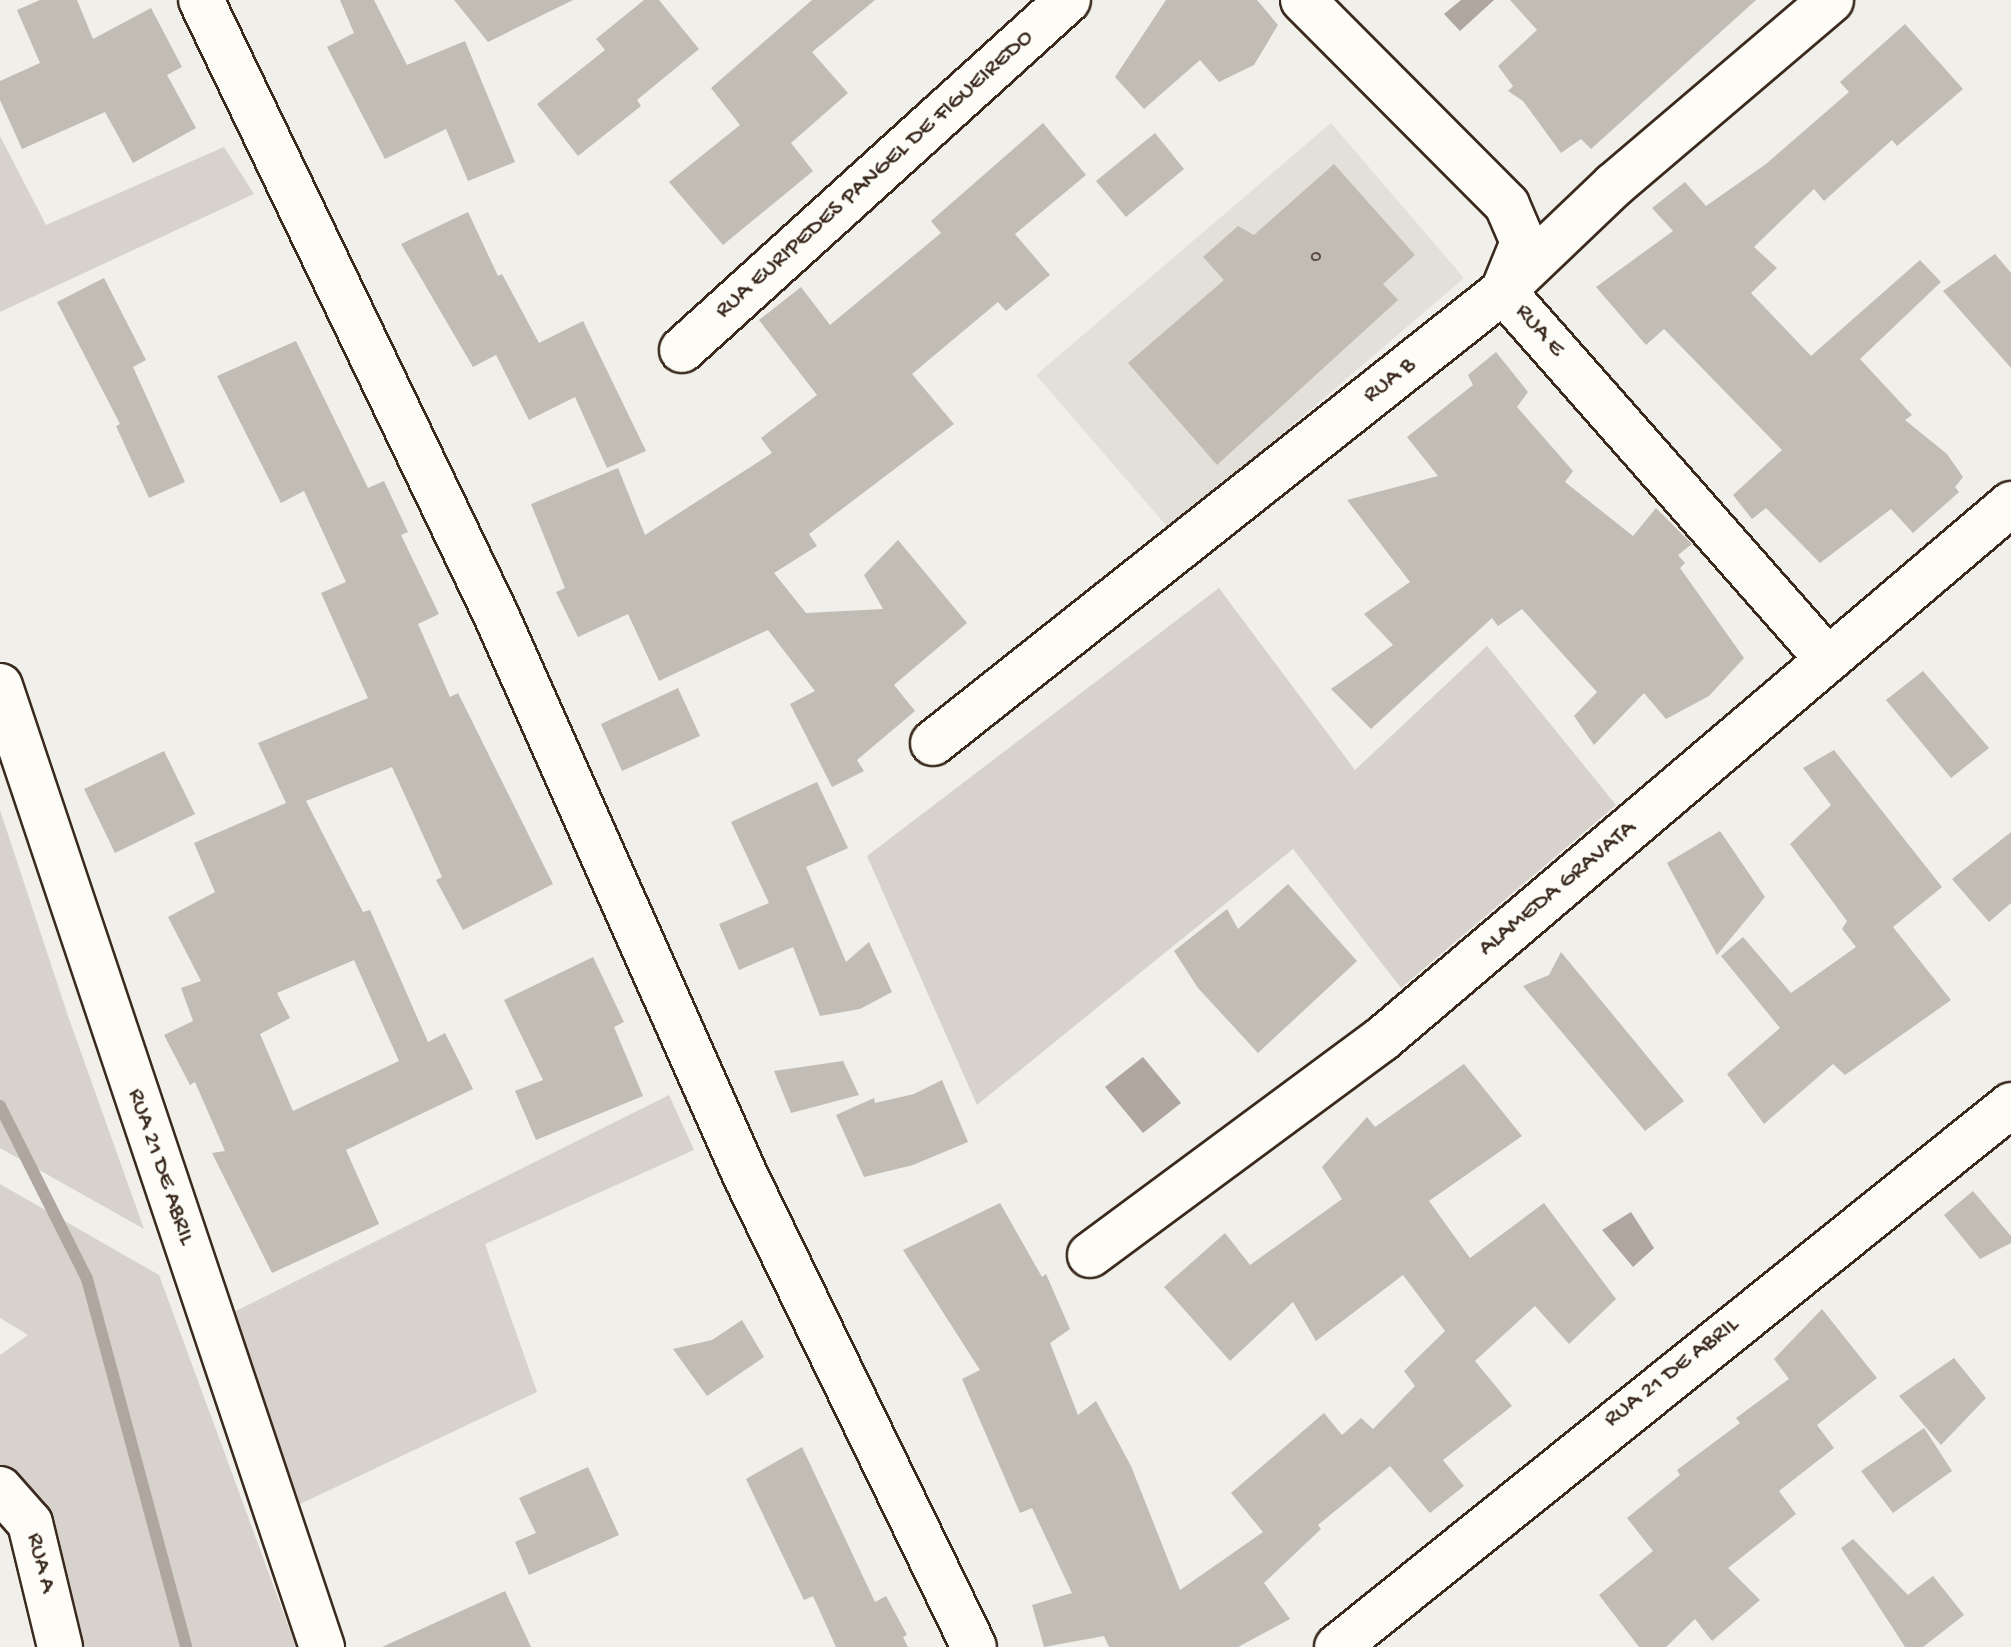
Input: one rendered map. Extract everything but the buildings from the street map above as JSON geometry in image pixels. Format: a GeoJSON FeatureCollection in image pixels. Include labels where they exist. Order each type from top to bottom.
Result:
{"type":"FeatureCollection","features":[{"type":"Feature","properties":{"kind":"street"},"geometry":{"type":"LineString","coordinates":[[201,0],[496,615],[746,1177],[974,1647]]}},
{"type":"Feature","properties":{"kind":"street","name":"RUA EURIPEDES PANGEL DE FIGUEIREDO"},"geometry":{"type":"LineString","coordinates":[[682,350],[1068,0]]}},
{"type":"Feature","properties":{"kind":"street","name":"RUA E"},"geometry":{"type":"LineString","coordinates":[[1303,0],[1507,205],[1523,242],[1503,291],[1828,659]]}},
{"type":"Feature","properties":{"kind":"street","name":"RUA B"},"geometry":{"type":"LineString","coordinates":[[933,743],[1503,291],[1614,185],[1831,0]]}},
{"type":"Feature","properties":{"kind":"street","name":"ALAMEDA GRAVATA"},"geometry":{"type":"LineString","coordinates":[[1090,1255],[1382,1039],[2011,504]]}},
{"type":"Feature","properties":{"kind":"street","name":"RUA 21 DE ABRIL"},"geometry":{"type":"LineString","coordinates":[[0,686],[322,1647]]}},
{"type":"Feature","properties":{"kind":"street","name":"RUA 21 DE ABRIL"},"geometry":{"type":"LineString","coordinates":[[1337,1647],[2011,1105]]}},
{"type":"Feature","properties":{"kind":"street","name":"RUA A"},"geometry":{"type":"LineString","coordinates":[[0,1489],[30,1523],[60,1647]]}},
{"type":"Feature","properties":{"kind":"shaded area"},"geometry":{"type":"Polygon","coordinates":[[[1461,0],[1494,0],[1460,31],[1444,14],[1461,0]]]}},
{"type":"Feature","properties":{"kind":"shaded area"},"geometry":{"type":"Polygon","coordinates":[[[1331,123],[1464,278],[1170,530],[1036,375],[1331,123]]]}},
{"type":"Feature","properties":{"kind":"shaded area"},"geometry":{"type":"Polygon","coordinates":[[[0,136],[46,225],[224,147],[254,194],[0,312],[0,136]]]}},
{"type":"Feature","properties":{"kind":"shaded area"},"geometry":{"type":"Polygon","coordinates":[[[1219,588],[1355,770],[1487,646],[1616,805],[1401,988],[1293,849],[977,1105],[867,856],[1219,588]]]}},
{"type":"Feature","properties":{"kind":"shaded area"},"geometry":{"type":"Polygon","coordinates":[[[0,810],[68,1016],[144,1229],[0,1148],[0,810]]]}},
{"type":"Feature","properties":{"kind":"shaded area"},"geometry":{"type":"Polygon","coordinates":[[[1143,1057],[1181,1103],[1143,1133],[1105,1087],[1143,1057]]]}},
{"type":"Feature","properties":{"kind":"shaded area"},"geometry":{"type":"Polygon","coordinates":[[[669,1095],[694,1150],[485,1244],[537,1392],[300,1504],[228,1315],[669,1095]]]}},
{"type":"Feature","properties":{"kind":"shaded area"},"geometry":{"type":"Polygon","coordinates":[[[0,1184],[159,1275],[296,1647],[81,1647],[0,1479],[0,1355],[28,1335],[0,1318],[0,1184]]]}},
{"type":"Feature","properties":{"kind":"shaded area"},"geometry":{"type":"Polygon","coordinates":[[[1631,1212],[1654,1248],[1633,1267],[1602,1230],[1631,1212]]]}},
{"type":"Feature","properties":{"kind":"waterway"},"geometry":{"type":"LineString","coordinates":[[0,1106],[87,1279],[186,1647]]}}]}
